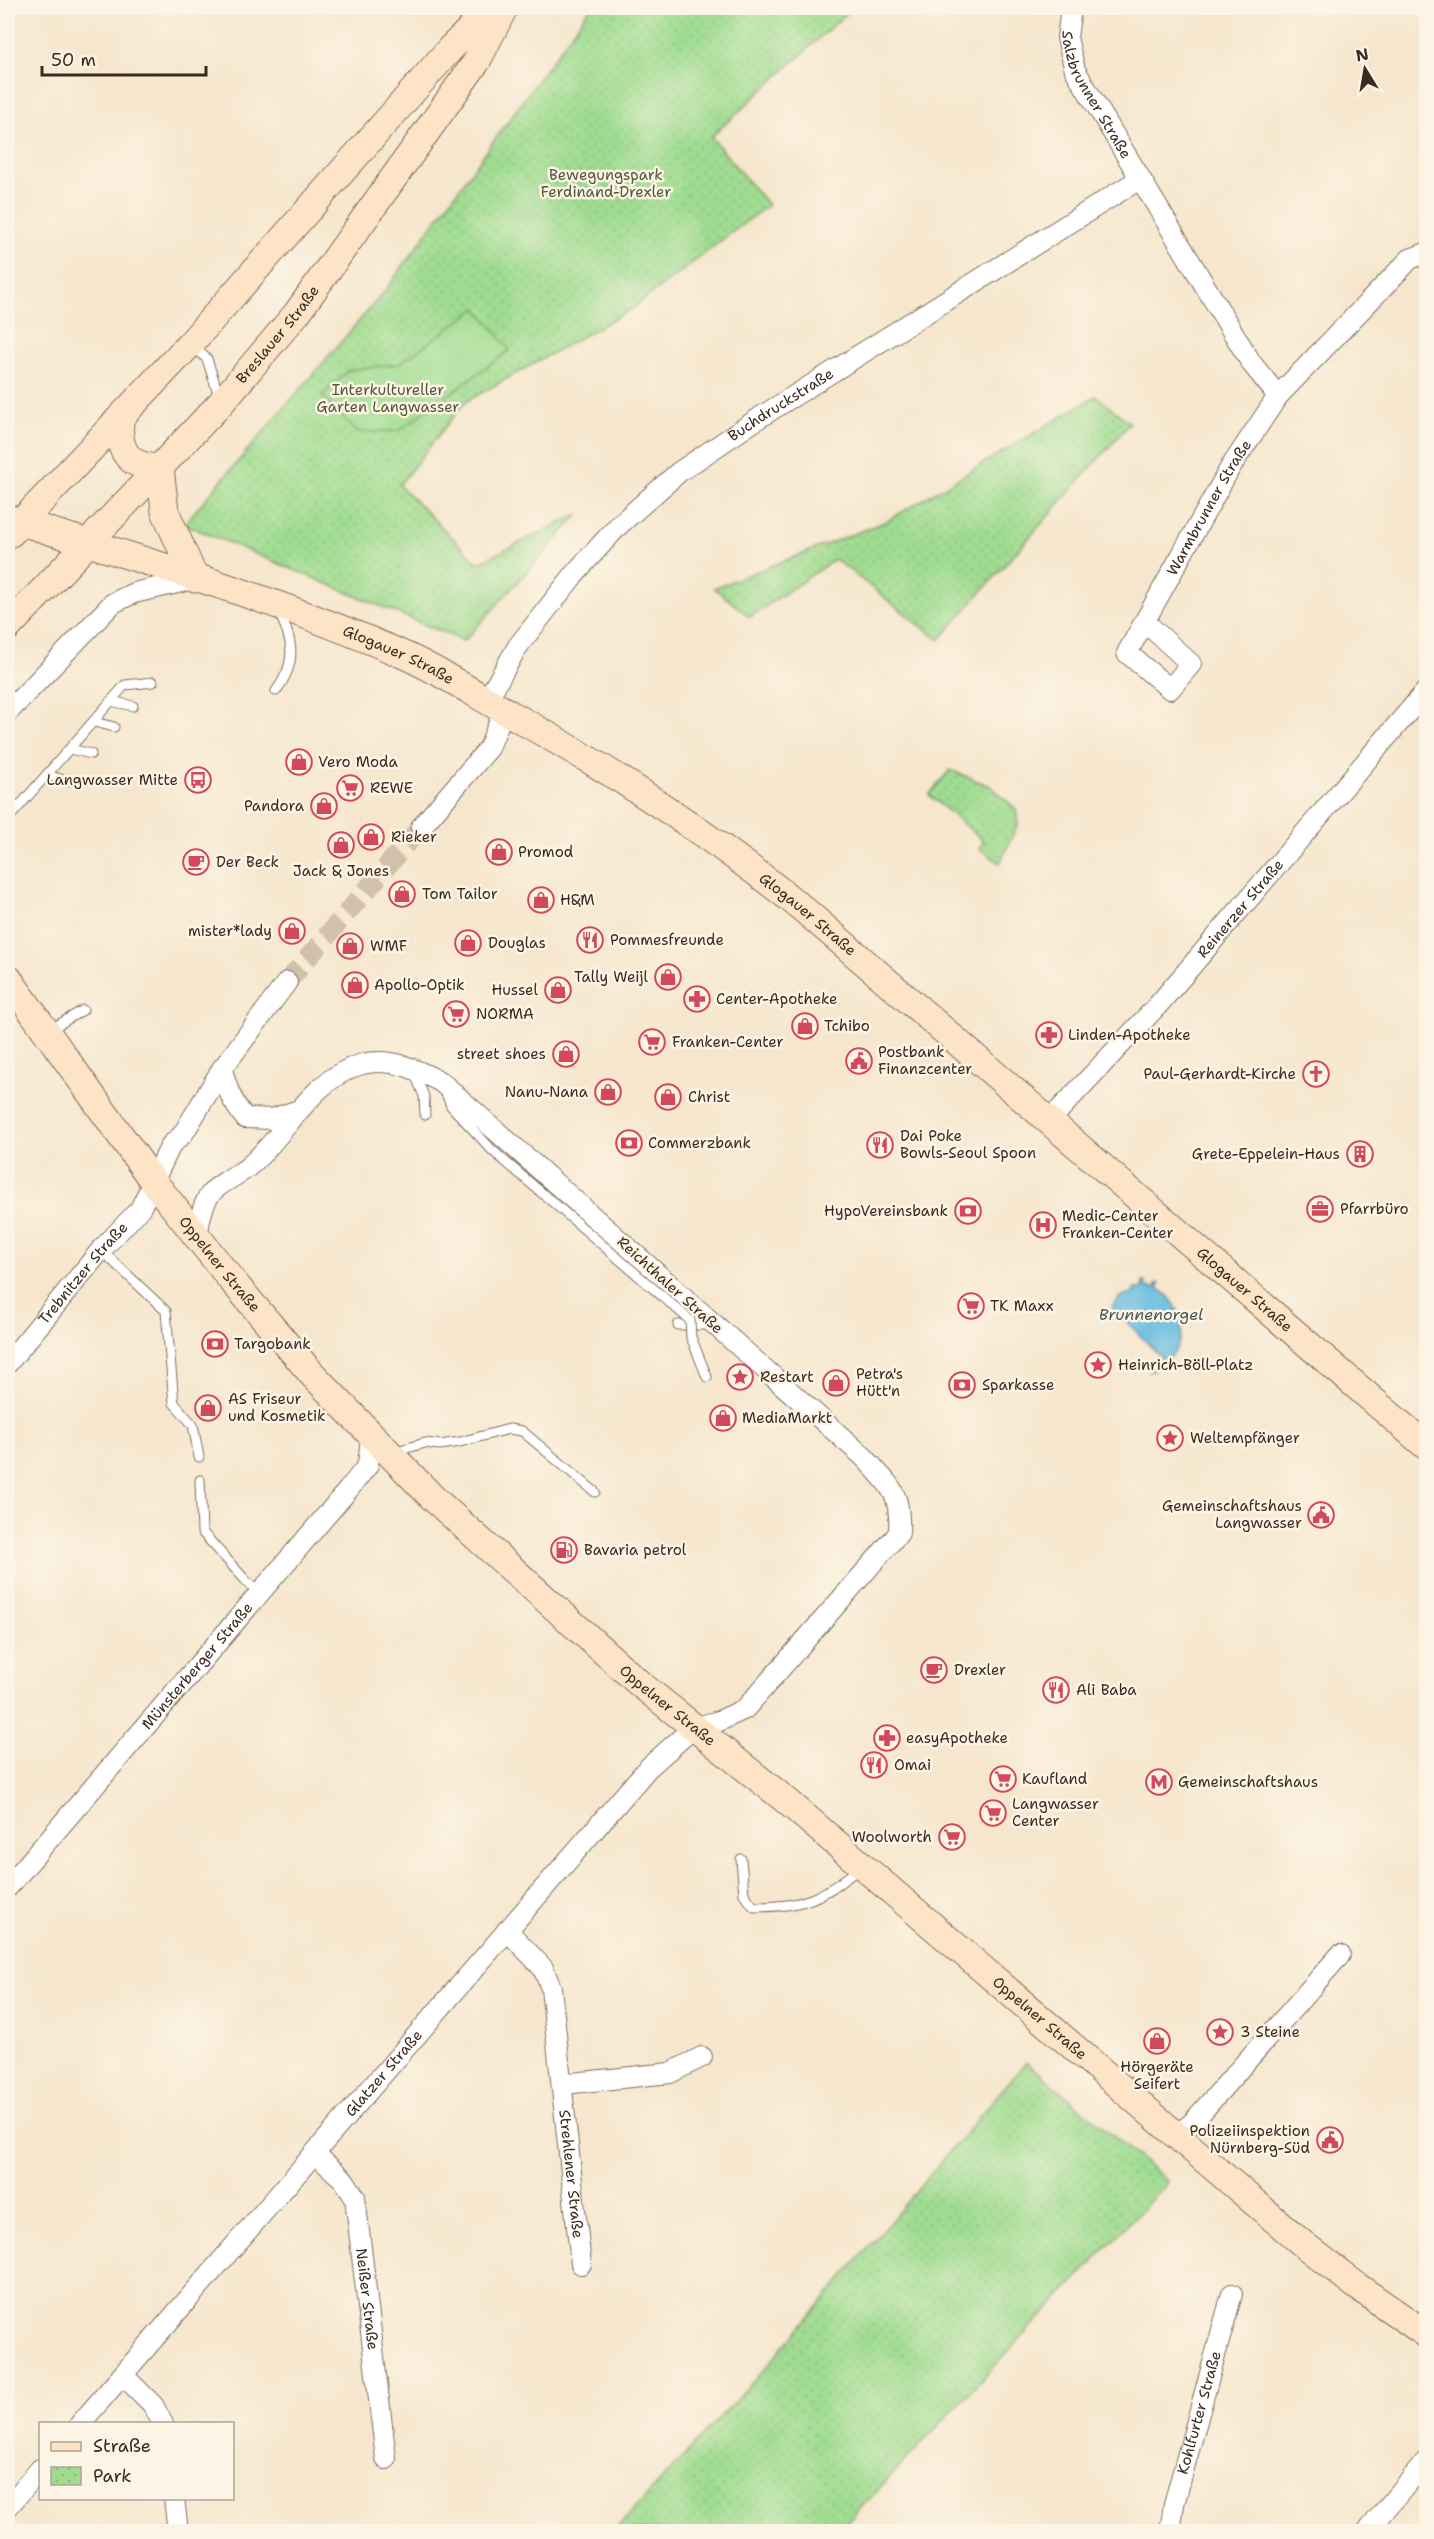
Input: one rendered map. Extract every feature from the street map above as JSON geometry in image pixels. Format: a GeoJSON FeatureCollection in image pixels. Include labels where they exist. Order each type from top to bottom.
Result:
{"type":"FeatureCollection","features":[{"type":"Feature","properties":{"kind":"street"},"geometry":{"type":"LineString","coordinates":[[12,526],[120,419],[190,344],[450,49],[492,8]]}},
{"type":"Feature","properties":{"kind":"street","name":"Breslauer Straße"},"geometry":{"type":"LineString","coordinates":[[8,627],[220,405],[333,266],[477,61],[504,8]]}},
{"type":"Feature","properties":{"kind":"street","name":"Salzbrunner Straße"},"geometry":{"type":"LineString","coordinates":[[1071,8],[1067,38],[1075,70],[1138,180]]}},
{"type":"Feature","properties":{"kind":"street"},"geometry":{"type":"LineString","coordinates":[[1138,180],[1252,364],[1278,396]]}},
{"type":"Feature","properties":{"kind":"street","name":"Buchdruckstraße"},"geometry":{"type":"LineString","coordinates":[[421,827],[489,748],[495,705],[518,646],[577,571],[619,525],[679,472],[762,416],[1138,180]]}},
{"type":"Feature","properties":{"kind":"street","name":"Warmbrunner Straße"},"geometry":{"type":"LineString","coordinates":[[1145,622],[1230,468],[1278,396],[1410,259],[1426,253]]}},
{"type":"Feature","properties":{"kind":"street"},"geometry":{"type":"LineString","coordinates":[[8,712],[114,603],[134,593],[195,579],[165,511],[160,468],[136,464],[129,458],[120,436],[120,419]]}},
{"type":"Feature","properties":{"kind":"street","name":"Glogauer Straße"},"geometry":{"type":"LineString","coordinates":[[12,526],[88,544],[275,605],[405,656],[495,705],[658,802],[754,868],[1426,1446]]}},
{"type":"Feature","properties":{"kind":"street","name":"Reinerzer Straße"},"geometry":{"type":"LineString","coordinates":[[1049,1121],[1158,1005],[1426,692]]}},
{"type":"Feature","properties":{"kind":"street","name":"Oppelner Straße"},"geometry":{"type":"LineString","coordinates":[[8,978],[153,1181],[197,1238],[286,1344],[379,1445],[524,1582],[693,1728],[775,1791],[1176,2136],[1330,2265],[1426,2334]]}},
{"type":"Feature","properties":{"kind":"street","name":"Trebnitzer Straße"},"geometry":{"type":"LineString","coordinates":[[8,1363],[101,1250],[140,1209],[171,1146],[192,1122],[222,1070],[287,982]]}},
{"type":"Feature","properties":{"kind":"street","name":"Reichthaler Straße"},"geometry":{"type":"LineString","coordinates":[[197,1238],[200,1220],[213,1191],[248,1167],[331,1079],[362,1065],[388,1062],[412,1067],[441,1082],[865,1458],[896,1495],[900,1514],[899,1533],[745,1709],[719,1721],[693,1728]]}},
{"type":"Feature","properties":{"kind":"street"},"geometry":{"type":"LineString","coordinates":[[222,1070],[226,1088],[234,1104],[245,1118],[272,1119],[302,1109]]}},
{"type":"Feature","properties":{"kind":"street","name":"Münsterberger Straße"},"geometry":{"type":"LineString","coordinates":[[8,1887],[261,1593],[368,1465],[379,1445]]}},
{"type":"Feature","properties":{"kind":"street","name":"Glatzer Straße"},"geometry":{"type":"LineString","coordinates":[[82,2422],[648,1768],[693,1728]]}},
{"type":"Feature","properties":{"kind":"street","name":"Strehlener Straße"},"geometry":{"type":"LineString","coordinates":[[507,1930],[543,1968],[551,1988],[581,2264]]}},
{"type":"Feature","properties":{"kind":"street"},"geometry":{"type":"LineString","coordinates":[[1176,2136],[1192,2123],[1340,1955]]}},
{"type":"Feature","properties":{"kind":"street"},"geometry":{"type":"LineString","coordinates":[[563,2084],[670,2073],[702,2057]]}},
{"type":"Feature","properties":{"kind":"street","name":"Neißer Straße"},"geometry":{"type":"LineString","coordinates":[[315,2154],[344,2180],[355,2197],[386,2459]]}},
{"type":"Feature","properties":{"kind":"street","name":"Kohlfurter Straße"},"geometry":{"type":"LineString","coordinates":[[1170,2532],[1174,2504],[1232,2294]]}},
{"type":"Feature","properties":{"kind":"street"},"geometry":{"type":"LineString","coordinates":[[123,2375],[153,2404],[162,2422]]}},
{"type":"Feature","properties":{"kind":"street"},"geometry":{"type":"LineString","coordinates":[[1369,2531],[1426,2461]]}},
{"type":"Feature","properties":{"kind":"street"},"geometry":{"type":"LineString","coordinates":[[8,2507],[39,2470]]}},
{"type":"Feature","properties":{"kind":"street"},"geometry":{"type":"LineString","coordinates":[[174,2500],[178,2532]]}},
{"type":"Feature","properties":{"kind":"lane"},"geometry":{"type":"LineString","coordinates":[[190,344],[200,350],[213,372],[220,405]]}},
{"type":"Feature","properties":{"kind":"lane"},"geometry":{"type":"LineString","coordinates":[[275,605],[288,634],[292,652],[291,665],[276,691]]}},
{"type":"Feature","properties":{"kind":"lane"},"geometry":{"type":"LineString","coordinates":[[8,819],[125,685],[153,682]]}},
{"type":"Feature","properties":{"kind":"lane"},"geometry":{"type":"LineString","coordinates":[[111,701],[133,706]]}},
{"type":"Feature","properties":{"kind":"lane"},"geometry":{"type":"LineString","coordinates":[[94,722],[114,727]]}},
{"type":"Feature","properties":{"kind":"lane"},"geometry":{"type":"LineString","coordinates":[[70,749],[91,754]]}},
{"type":"Feature","properties":{"kind":"lane"},"geometry":{"type":"LineString","coordinates":[[47,776],[68,781]]}},
{"type":"Feature","properties":{"kind":"lane"},"geometry":{"type":"LineString","coordinates":[[46,1032],[83,1010]]}},
{"type":"Feature","properties":{"kind":"lane"},"geometry":{"type":"LineString","coordinates":[[412,1067],[424,1096],[425,1115]]}},
{"type":"Feature","properties":{"kind":"lane"},"geometry":{"type":"LineString","coordinates":[[441,1082],[451,1106],[493,1150],[690,1320],[691,1337],[706,1377]]}},
{"type":"Feature","properties":{"kind":"lane"},"geometry":{"type":"LineString","coordinates":[[101,1250],[166,1311],[174,1403],[193,1425],[199,1457]]}},
{"type":"Feature","properties":{"kind":"lane"},"geometry":{"type":"LineString","coordinates":[[678,1325],[714,1325]]}},
{"type":"Feature","properties":{"kind":"lane"},"geometry":{"type":"LineString","coordinates":[[379,1445],[425,1443],[440,1445],[509,1429],[522,1431],[595,1492]]}},
{"type":"Feature","properties":{"kind":"lane"},"geometry":{"type":"LineString","coordinates":[[200,1480],[202,1532],[261,1593]]}},
{"type":"Feature","properties":{"kind":"lane"},"geometry":{"type":"LineString","coordinates":[[741,1859],[744,1894],[754,1907],[785,1907],[807,1903],[836,1886],[863,1866]]}},
{"type":"Feature","properties":{"kind":"green space","name":"Bewegungspark Ferdinand-Drexler"},"geometry":{"type":"Polygon","coordinates":[[[590,8],[852,8],[711,137],[768,205],[633,308],[465,402],[399,485],[478,563],[579,514],[464,641],[184,524],[385,291],[590,8]]]}},
{"type":"Feature","properties":{"kind":"green space","name":"Interkultureller Garten Langwasser"},"geometry":{"type":"Polygon","coordinates":[[[477,308],[510,350],[398,431],[357,432],[322,396],[349,370],[399,364],[477,308]]]}},
{"type":"Feature","properties":{"kind":"green space"},"geometry":{"type":"Polygon","coordinates":[[[1096,396],[1130,423],[939,640],[835,559],[750,617],[714,588],[887,521],[1096,396]]]}},
{"type":"Feature","properties":{"kind":"green space"},"geometry":{"type":"Polygon","coordinates":[[[950,770],[990,786],[1016,809],[1018,824],[1000,863],[979,848],[984,841],[929,795],[950,770]]]}},
{"type":"Feature","properties":{"kind":"green space"},"geometry":{"type":"Polygon","coordinates":[[[1026,2062],[1168,2182],[839,2531],[614,2531],[764,2370],[1026,2062]]]}},
{"type":"Feature","properties":{"kind":"water","name":"Brunnenorgel"},"geometry":{"type":"Polygon","coordinates":[[[1143,1282],[1146,1282],[1145,1286],[1154,1289],[1158,1283],[1160,1284],[1158,1288],[1177,1309],[1181,1320],[1178,1344],[1172,1355],[1163,1364],[1150,1371],[1161,1357],[1112,1307],[1120,1297],[1134,1292],[1134,1289],[1142,1289],[1143,1282]]]}},
{"type":"Feature","properties":{"kind":"tunnel"},"geometry":{"type":"LineString","coordinates":[[287,982],[421,827]]}},
{"type":"Feature","properties":{"kind":"place","name":"Vero Moda"},"geometry":{"type":"Point","coordinates":[299,762]}},
{"type":"Feature","properties":{"kind":"place","name":"Langwasser Mitte"},"geometry":{"type":"Point","coordinates":[198,780]}},
{"type":"Feature","properties":{"kind":"place","name":"REWE"},"geometry":{"type":"Point","coordinates":[350,788]}},
{"type":"Feature","properties":{"kind":"place","name":"Pandora"},"geometry":{"type":"Point","coordinates":[324,806]}},
{"type":"Feature","properties":{"kind":"place","name":"Rieker"},"geometry":{"type":"Point","coordinates":[371,837]}},
{"type":"Feature","properties":{"kind":"place","name":"Jack & Jones"},"geometry":{"type":"Point","coordinates":[341,845]}},
{"type":"Feature","properties":{"kind":"place","name":"Promod"},"geometry":{"type":"Point","coordinates":[499,852]}},
{"type":"Feature","properties":{"kind":"place","name":"Der Beck"},"geometry":{"type":"Point","coordinates":[196,862]}},
{"type":"Feature","properties":{"kind":"place","name":"Tom Tailor"},"geometry":{"type":"Point","coordinates":[402,894]}},
{"type":"Feature","properties":{"kind":"place","name":"H&M"},"geometry":{"type":"Point","coordinates":[541,900]}},
{"type":"Feature","properties":{"kind":"place","name":"mister*lady"},"geometry":{"type":"Point","coordinates":[292,931]}},
{"type":"Feature","properties":{"kind":"place","name":"Pommesfreunde"},"geometry":{"type":"Point","coordinates":[590,940]}},
{"type":"Feature","properties":{"kind":"place","name":"Douglas"},"geometry":{"type":"Point","coordinates":[468,943]}},
{"type":"Feature","properties":{"kind":"place","name":"WMF"},"geometry":{"type":"Point","coordinates":[350,946]}},
{"type":"Feature","properties":{"kind":"place","name":"Tally Weijl"},"geometry":{"type":"Point","coordinates":[668,977]}},
{"type":"Feature","properties":{"kind":"place","name":"Apollo-Optik"},"geometry":{"type":"Point","coordinates":[355,985]}},
{"type":"Feature","properties":{"kind":"place","name":"Hussel"},"geometry":{"type":"Point","coordinates":[558,990]}},
{"type":"Feature","properties":{"kind":"place","name":"Center-Apotheke"},"geometry":{"type":"Point","coordinates":[697,999]}},
{"type":"Feature","properties":{"kind":"place","name":"NORMA"},"geometry":{"type":"Point","coordinates":[456,1014]}},
{"type":"Feature","properties":{"kind":"place","name":"Tchibo"},"geometry":{"type":"Point","coordinates":[805,1026]}},
{"type":"Feature","properties":{"kind":"place","name":"Linden-Apotheke"},"geometry":{"type":"Point","coordinates":[1049,1035]}},
{"type":"Feature","properties":{"kind":"place","name":"Franken-Center"},"geometry":{"type":"Point","coordinates":[652,1042]}},
{"type":"Feature","properties":{"kind":"place","name":"street shoes"},"geometry":{"type":"Point","coordinates":[566,1054]}},
{"type":"Feature","properties":{"kind":"place","name":"Postbank Finanzcenter"},"geometry":{"type":"Point","coordinates":[859,1061]}},
{"type":"Feature","properties":{"kind":"place","name":"Paul-Gerhardt-Kirche"},"geometry":{"type":"Point","coordinates":[1316,1074]}},
{"type":"Feature","properties":{"kind":"place","name":"Nanu-Nana"},"geometry":{"type":"Point","coordinates":[608,1092]}},
{"type":"Feature","properties":{"kind":"place","name":"Christ"},"geometry":{"type":"Point","coordinates":[668,1097]}},
{"type":"Feature","properties":{"kind":"place","name":"Commerzbank"},"geometry":{"type":"Point","coordinates":[629,1143]}},
{"type":"Feature","properties":{"kind":"place","name":"Dai Poke Bowls-Seoul Spoon"},"geometry":{"type":"Point","coordinates":[880,1145]}},
{"type":"Feature","properties":{"kind":"place","name":"Grete-Eppelein-Haus"},"geometry":{"type":"Point","coordinates":[1360,1154]}},
{"type":"Feature","properties":{"kind":"place","name":"Pfarrbüro"},"geometry":{"type":"Point","coordinates":[1320,1209]}},
{"type":"Feature","properties":{"kind":"place","name":"HypoVereinsbank"},"geometry":{"type":"Point","coordinates":[968,1211]}},
{"type":"Feature","properties":{"kind":"place","name":"Medic-Center Franken-Center"},"geometry":{"type":"Point","coordinates":[1043,1225]}},
{"type":"Feature","properties":{"kind":"place","name":"TK Maxx"},"geometry":{"type":"Point","coordinates":[971,1306]}},
{"type":"Feature","properties":{"kind":"place","name":"Targobank"},"geometry":{"type":"Point","coordinates":[215,1344]}},
{"type":"Feature","properties":{"kind":"place","name":"Heinrich-Böll-Platz"},"geometry":{"type":"Point","coordinates":[1098,1365]}},
{"type":"Feature","properties":{"kind":"place","name":"Restart"},"geometry":{"type":"Point","coordinates":[740,1377]}},
{"type":"Feature","properties":{"kind":"place","name":"Petra's Hütt'n"},"geometry":{"type":"Point","coordinates":[836,1383]}},
{"type":"Feature","properties":{"kind":"place","name":"Sparkasse"},"geometry":{"type":"Point","coordinates":[962,1385]}},
{"type":"Feature","properties":{"kind":"place","name":"AS Friseur und Kosmetik"},"geometry":{"type":"Point","coordinates":[208,1408]}},
{"type":"Feature","properties":{"kind":"place","name":"MediaMarkt"},"geometry":{"type":"Point","coordinates":[723,1418]}},
{"type":"Feature","properties":{"kind":"place","name":"Weltempfänger"},"geometry":{"type":"Point","coordinates":[1170,1438]}},
{"type":"Feature","properties":{"kind":"place","name":"Gemeinschaftshaus Langwasser"},"geometry":{"type":"Point","coordinates":[1321,1515]}},
{"type":"Feature","properties":{"kind":"place","name":"Bavaria petrol"},"geometry":{"type":"Point","coordinates":[564,1550]}},
{"type":"Feature","properties":{"kind":"place","name":"Drexler"},"geometry":{"type":"Point","coordinates":[934,1670]}},
{"type":"Feature","properties":{"kind":"place","name":"Ali Baba"},"geometry":{"type":"Point","coordinates":[1056,1690]}},
{"type":"Feature","properties":{"kind":"place","name":"easyApotheke"},"geometry":{"type":"Point","coordinates":[887,1738]}},
{"type":"Feature","properties":{"kind":"place","name":"Omai"},"geometry":{"type":"Point","coordinates":[874,1765]}},
{"type":"Feature","properties":{"kind":"place","name":"Kaufland"},"geometry":{"type":"Point","coordinates":[1003,1779]}},
{"type":"Feature","properties":{"kind":"place","name":"Gemeinschaftshaus"},"geometry":{"type":"Point","coordinates":[1159,1782]}},
{"type":"Feature","properties":{"kind":"place","name":"Langwasser Center"},"geometry":{"type":"Point","coordinates":[993,1813]}},
{"type":"Feature","properties":{"kind":"place","name":"Woolworth"},"geometry":{"type":"Point","coordinates":[952,1837]}},
{"type":"Feature","properties":{"kind":"place","name":"3 Steine"},"geometry":{"type":"Point","coordinates":[1220,2032]}},
{"type":"Feature","properties":{"kind":"place","name":"Hörgeräte Seifert"},"geometry":{"type":"Point","coordinates":[1157,2041]}},
{"type":"Feature","properties":{"kind":"place","name":"Polizeiinspektion Nürnberg-Süd"},"geometry":{"type":"Point","coordinates":[1330,2140]}}]}
